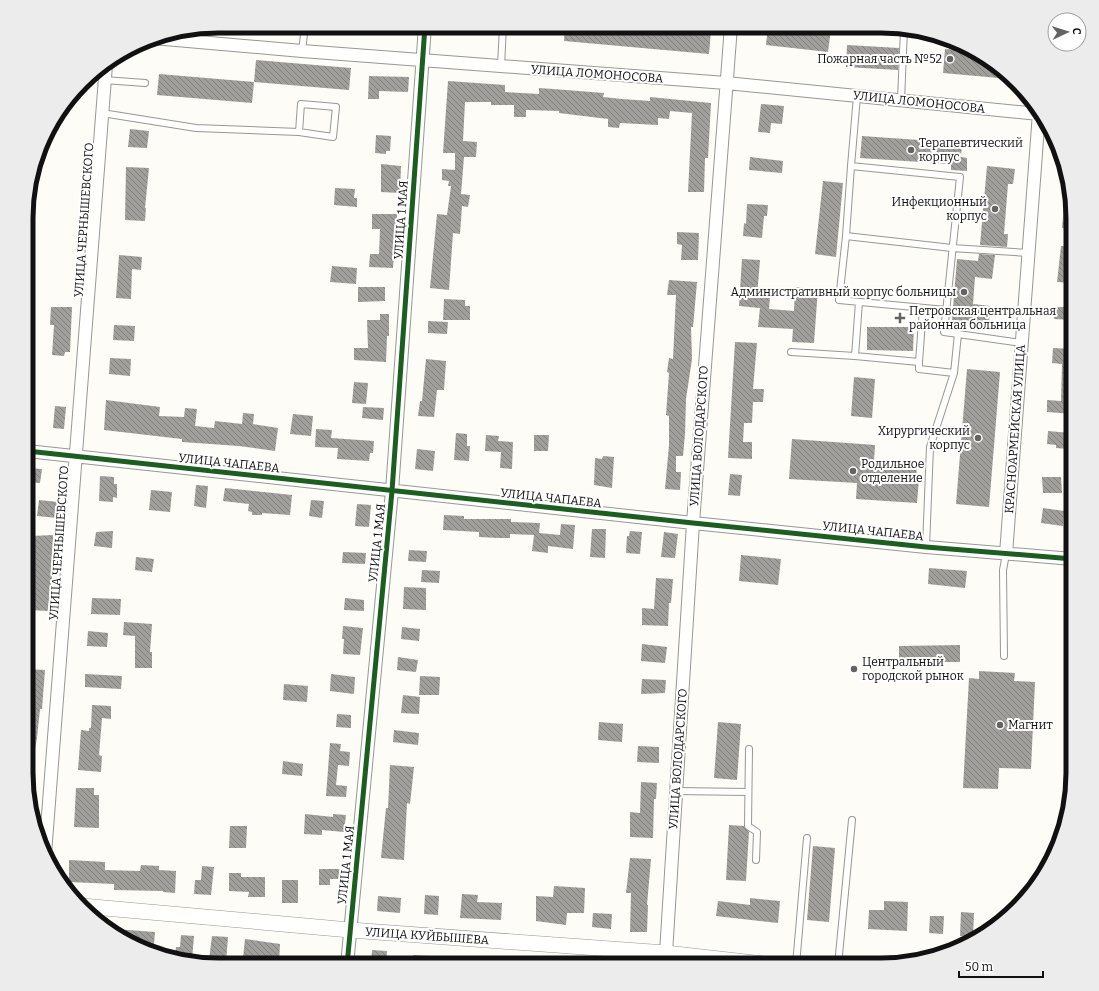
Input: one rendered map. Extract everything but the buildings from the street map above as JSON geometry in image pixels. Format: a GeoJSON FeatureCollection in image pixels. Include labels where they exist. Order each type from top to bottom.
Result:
{"type":"FeatureCollection","features":[{"type":"Feature","properties":{"kind":"street","name":"УЛИЦА 1 МАЯ"},"geometry":{"type":"LineString","coordinates":[[348,958],[392,491],[424,33]]}},
{"type":"Feature","properties":{"kind":"street","name":"УЛИЦА ВОЛОДАРСКОГО"},"geometry":{"type":"LineString","coordinates":[[665,958],[693,523],[726,83],[731,33]]}},
{"type":"Feature","properties":{"kind":"street","name":"УЛИЦА ЛОМОНОСОВА"},"geometry":{"type":"LineString","coordinates":[[169,39],[501,67],[726,83],[1034,113]]}},
{"type":"Feature","properties":{"kind":"street","name":"УЛИЦА ЧЕРНЫШЕВСКОГО"},"geometry":{"type":"LineString","coordinates":[[46,841],[105,71]]}},
{"type":"Feature","properties":{"kind":"street","name":"КРАСНОАРМЕЙСКАЯ УЛИЦА"},"geometry":{"type":"LineString","coordinates":[[1006,554],[1020,343],[1029,253],[1038,121]]}},
{"type":"Feature","properties":{"kind":"street","name":"УЛИЦА ЧАПАЕВА"},"geometry":{"type":"LineString","coordinates":[[33,452],[693,523],[1006,554],[1066,558]]}},
{"type":"Feature","properties":{"kind":"street","name":"УЛИЦА КУЙБЫШЕВА"},"geometry":{"type":"LineString","coordinates":[[90,907],[654,958]]}},
{"type":"Feature","properties":{"kind":"lane"},"geometry":{"type":"LineString","coordinates":[[302,51],[304,33]]}},
{"type":"Feature","properties":{"kind":"lane"},"geometry":{"type":"LineString","coordinates":[[501,67],[503,33]]}},
{"type":"Feature","properties":{"kind":"lane"},"geometry":{"type":"LineString","coordinates":[[901,100],[904,35]]}},
{"type":"Feature","properties":{"kind":"lane"},"geometry":{"type":"LineString","coordinates":[[104,80],[145,83]]}},
{"type":"Feature","properties":{"kind":"lane"},"geometry":{"type":"LineString","coordinates":[[857,96],[846,236],[839,300],[946,310]]}},
{"type":"Feature","properties":{"kind":"lane"},"geometry":{"type":"LineString","coordinates":[[102,113],[196,128],[299,132],[333,137],[336,107],[300,104],[299,132]]}},
{"type":"Feature","properties":{"kind":"lane"},"geometry":{"type":"LineString","coordinates":[[851,166],[960,177],[944,332],[1020,343]]}},
{"type":"Feature","properties":{"kind":"lane"},"geometry":{"type":"LineString","coordinates":[[846,236],[952,248],[1029,253]]}},
{"type":"Feature","properties":{"kind":"lane"},"geometry":{"type":"LineString","coordinates":[[855,356],[859,302]]}},
{"type":"Feature","properties":{"kind":"lane"},"geometry":{"type":"LineString","coordinates":[[923,308],[919,369],[954,373]]}},
{"type":"Feature","properties":{"kind":"lane"},"geometry":{"type":"LineString","coordinates":[[926,546],[930,447],[954,373],[958,334]]}},
{"type":"Feature","properties":{"kind":"lane"},"geometry":{"type":"LineString","coordinates":[[791,352],[919,362]]}},
{"type":"Feature","properties":{"kind":"lane"},"geometry":{"type":"LineString","coordinates":[[1004,656],[1003,570],[1006,554]]}},
{"type":"Feature","properties":{"kind":"lane"},"geometry":{"type":"LineString","coordinates":[[749,749],[748,826],[757,832],[756,860]]}},
{"type":"Feature","properties":{"kind":"lane"},"geometry":{"type":"LineString","coordinates":[[676,791],[748,792]]}},
{"type":"Feature","properties":{"kind":"lane"},"geometry":{"type":"LineString","coordinates":[[839,958],[852,820]]}},
{"type":"Feature","properties":{"kind":"lane"},"geometry":{"type":"LineString","coordinates":[[797,958],[807,838]]}},
{"type":"Feature","properties":{"kind":"cycle path"},"geometry":{"type":"LineString","coordinates":[[348,958],[392,491],[425,33]]}},
{"type":"Feature","properties":{"kind":"cycle path"},"geometry":{"type":"LineString","coordinates":[[33,452],[693,523],[926,547],[1066,558]]}},
{"type":"Feature","properties":{"kind":"place","name":"Пожарная часть №52"},"geometry":{"type":"Point","coordinates":[950,59]}},
{"type":"Feature","properties":{"kind":"place","name":"Терапевтический корпус"},"geometry":{"type":"Point","coordinates":[911,150]}},
{"type":"Feature","properties":{"kind":"place","name":"Инфекционный корпус"},"geometry":{"type":"Point","coordinates":[995,209]}},
{"type":"Feature","properties":{"kind":"place","name":"Административный корпус больницы"},"geometry":{"type":"Point","coordinates":[964,292]}},
{"type":"Feature","properties":{"kind":"place","name":"Петровская центральная районная больница"},"geometry":{"type":"Point","coordinates":[900,318]}},
{"type":"Feature","properties":{"kind":"place","name":"Хирургический корпус"},"geometry":{"type":"Point","coordinates":[978,438]}},
{"type":"Feature","properties":{"kind":"place","name":"Родильное отделение"},"geometry":{"type":"Point","coordinates":[853,471]}},
{"type":"Feature","properties":{"kind":"place","name":"Центральный городской рынок"},"geometry":{"type":"Point","coordinates":[854,669]}},
{"type":"Feature","properties":{"kind":"place","name":"Магнит"},"geometry":{"type":"Point","coordinates":[1000,725]}}]}
